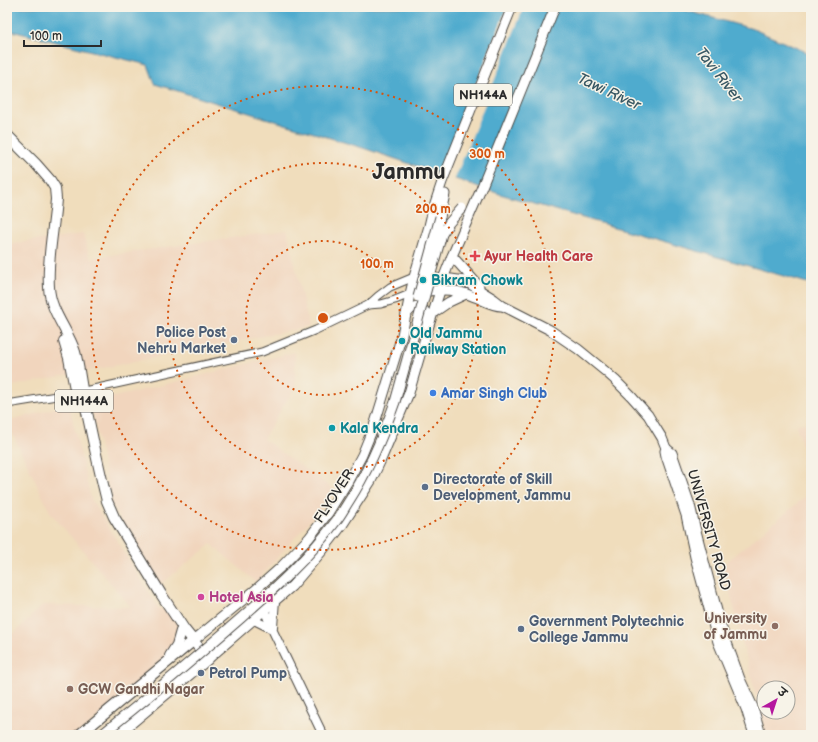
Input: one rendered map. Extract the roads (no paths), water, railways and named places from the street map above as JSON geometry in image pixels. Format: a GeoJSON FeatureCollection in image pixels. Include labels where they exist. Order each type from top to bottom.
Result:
{"type":"FeatureCollection","features":[{"type":"Feature","properties":{"kind":"highway","name":"NH144A"},"geometry":{"type":"LineString","coordinates":[[7,135],[46,176],[55,188],[56,199],[50,268],[50,297],[75,351],[79,392],[92,469],[101,498],[109,518],[142,574],[181,631],[192,642]]}},
{"type":"Feature","properties":{"kind":"highway","name":"NH144A"},"geometry":{"type":"LineString","coordinates":[[7,144],[42,181],[50,194],[44,265],[47,307],[63,338],[79,392],[107,501],[161,594],[192,642],[206,660]]}},
{"type":"Feature","properties":{"kind":"highway"},"geometry":{"type":"LineString","coordinates":[[165,664],[177,645],[181,631]]}},
{"type":"Feature","properties":{"kind":"highway"},"geometry":{"type":"LineString","coordinates":[[79,735],[192,642]]}},
{"type":"Feature","properties":{"kind":"highway"},"geometry":{"type":"LineString","coordinates":[[117,735],[206,660]]}},
{"type":"Feature","properties":{"kind":"main road"},"geometry":{"type":"LineString","coordinates":[[192,642],[281,567],[309,538],[328,513],[362,456],[375,423],[402,335],[414,277],[433,209],[445,183],[512,7]]}},
{"type":"Feature","properties":{"kind":"main road","name":"NH144A"},"geometry":{"type":"LineString","coordinates":[[445,183],[518,7]]}},
{"type":"Feature","properties":{"kind":"main road"},"geometry":{"type":"LineString","coordinates":[[206,660],[264,608],[292,586],[343,524],[370,481],[392,437],[409,393],[443,279],[555,7]]}},
{"type":"Feature","properties":{"kind":"main road"},"geometry":{"type":"LineString","coordinates":[[429,226],[445,194],[445,183]]}},
{"type":"Feature","properties":{"kind":"main road","name":"FLYOVER"},"geometry":{"type":"LineString","coordinates":[[93,735],[202,647],[286,572],[334,518],[368,459],[387,413],[445,194]]}},
{"type":"Feature","properties":{"kind":"main road","name":"FLYOVER"},"geometry":{"type":"LineString","coordinates":[[102,735],[204,650],[288,575],[317,545],[337,520],[358,487],[372,461],[386,428],[395,402],[442,234],[462,208],[478,196]]}},
{"type":"Feature","properties":{"kind":"main road"},"geometry":{"type":"LineString","coordinates":[[452,256],[488,295]]}},
{"type":"Feature","properties":{"kind":"main road"},"geometry":{"type":"LineString","coordinates":[[414,277],[465,281],[503,306]]}},
{"type":"Feature","properties":{"kind":"main road"},"geometry":{"type":"LineString","coordinates":[[410,294],[454,291],[472,295],[493,305],[503,306]]}},
{"type":"Feature","properties":{"kind":"main road"},"geometry":{"type":"LineString","coordinates":[[433,313],[449,302],[466,294]]}},
{"type":"Feature","properties":{"kind":"main road"},"geometry":{"type":"LineString","coordinates":[[406,315],[414,306],[420,307],[426,312],[422,331],[425,338]]}},
{"type":"Feature","properties":{"kind":"main road","name":"UNIVERSITY ROAD"},"geometry":{"type":"LineString","coordinates":[[503,306],[558,335],[605,371],[648,415],[666,448],[672,453],[690,505],[721,626],[761,735]]}},
{"type":"Feature","properties":{"kind":"main road","name":"UNIVERSITY ROAD"},"geometry":{"type":"LineString","coordinates":[[666,448],[666,456],[686,515],[695,556],[718,642],[746,709],[754,735]]}},
{"type":"Feature","properties":{"kind":"main road"},"geometry":{"type":"LineString","coordinates":[[254,591],[264,608],[272,629],[323,735]]}},
{"type":"Feature","properties":{"kind":"main road"},"geometry":{"type":"LineString","coordinates":[[272,629],[275,600]]}},
{"type":"Feature","properties":{"kind":"main road"},"geometry":{"type":"LineString","coordinates":[[252,620],[272,629]]}},
{"type":"Feature","properties":{"kind":"street"},"geometry":{"type":"LineString","coordinates":[[7,404],[79,392],[262,352],[316,330],[368,305],[390,287],[414,277]]}},
{"type":"Feature","properties":{"kind":"street"},"geometry":{"type":"LineString","coordinates":[[368,305],[381,304],[410,294]]}},
{"type":"Feature","properties":{"kind":"water"},"geometry":{"type":"Polygon","coordinates":[[[7,7],[673,7],[753,29],[811,54],[811,284],[500,194],[363,148],[155,84],[148,65],[7,31],[7,7]]]}},
{"type":"Feature","properties":{"kind":"place","name":"Ayur Health Care"},"geometry":{"type":"Point","coordinates":[475,256]}},
{"type":"Feature","properties":{"kind":"place","name":"Bikram Chowk"},"geometry":{"type":"Point","coordinates":[423,280]}},
{"type":"Feature","properties":{"kind":"place","name":"Police Post Nehru Market"},"geometry":{"type":"Point","coordinates":[234,340]}},
{"type":"Feature","properties":{"kind":"place","name":"Old Jammu Railway Station"},"geometry":{"type":"Point","coordinates":[402,341]}},
{"type":"Feature","properties":{"kind":"place","name":"Amar Singh Club"},"geometry":{"type":"Point","coordinates":[433,393]}},
{"type":"Feature","properties":{"kind":"place","name":"Kala Kendra"},"geometry":{"type":"Point","coordinates":[332,428]}},
{"type":"Feature","properties":{"kind":"place","name":"Directorate of Skill Development, Jammu"},"geometry":{"type":"Point","coordinates":[425,487]}},
{"type":"Feature","properties":{"kind":"place","name":"Hotel Asia"},"geometry":{"type":"Point","coordinates":[201,597]}},
{"type":"Feature","properties":{"kind":"place","name":"University of Jammu"},"geometry":{"type":"Point","coordinates":[775,626]}},
{"type":"Feature","properties":{"kind":"place","name":"Government Polytechnic College Jammu"},"geometry":{"type":"Point","coordinates":[521,629]}},
{"type":"Feature","properties":{"kind":"place","name":"Petrol Pump"},"geometry":{"type":"Point","coordinates":[201,673]}},
{"type":"Feature","properties":{"kind":"place","name":"GCW Gandhi Nagar"},"geometry":{"type":"Point","coordinates":[70,689]}},
{"type":"Feature","properties":{"kind":"district","name":"Jammu"},"geometry":{"type":"Point","coordinates":[409,172]}},
{"type":"Feature","properties":{"kind":"water label","name":"Tavi River"},"geometry":{"type":"Point","coordinates":[719,75]}},
{"type":"Feature","properties":{"kind":"water label","name":"Tawi River"},"geometry":{"type":"Point","coordinates":[609,92]}}]}
